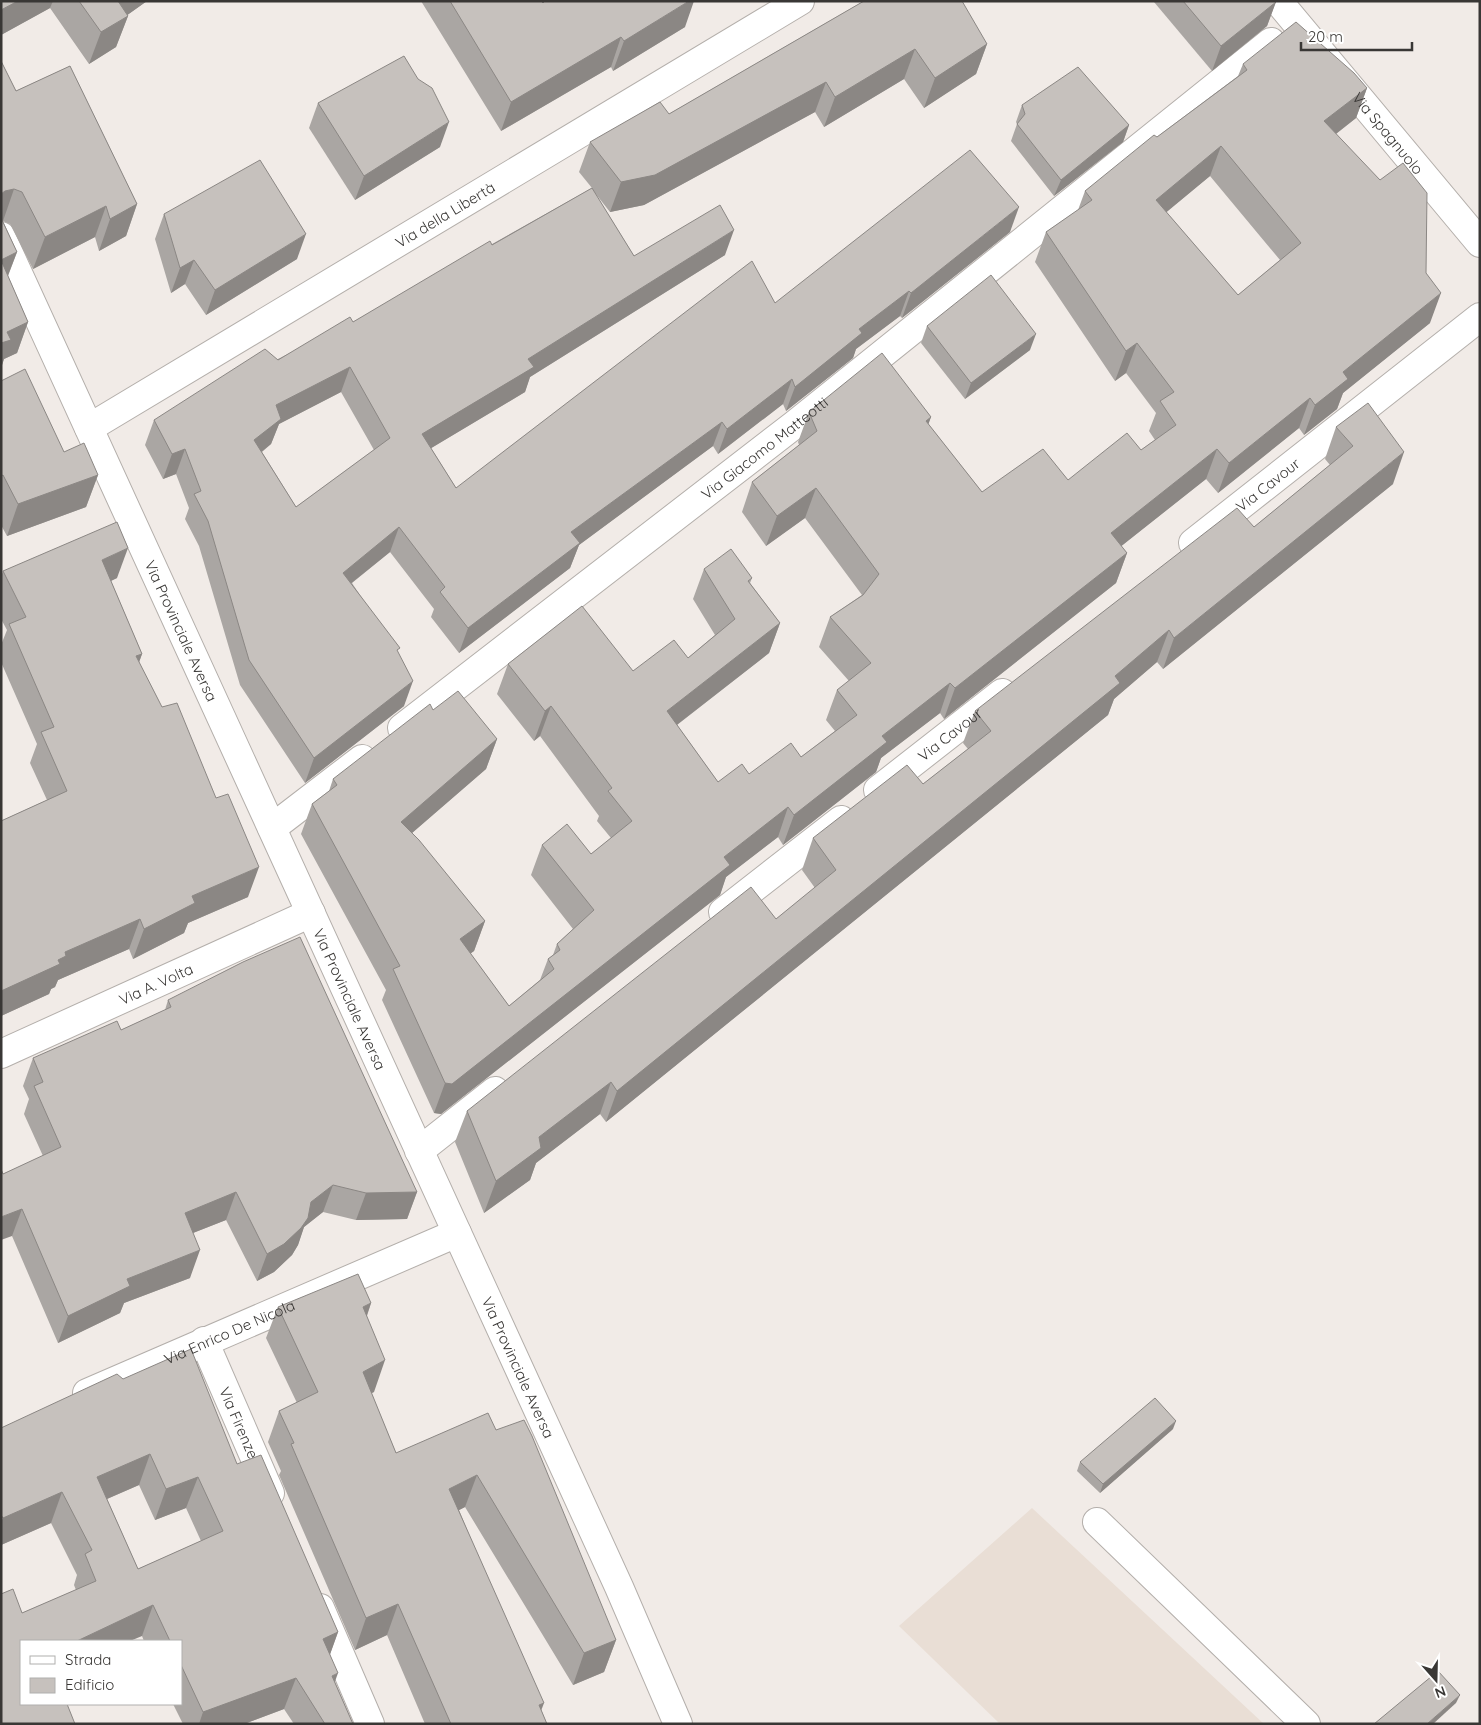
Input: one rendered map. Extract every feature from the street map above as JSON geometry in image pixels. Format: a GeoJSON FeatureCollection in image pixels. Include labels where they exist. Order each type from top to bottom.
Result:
{"type":"FeatureCollection","features":[{"type":"Feature","properties":{"kind":"street","name":"Via della Libertà"},"geometry":{"type":"LineString","coordinates":[[89,428],[800,1]]}},
{"type":"Feature","properties":{"kind":"street","name":"Via Spagnuolo"},"geometry":{"type":"LineString","coordinates":[[1278,1],[1480,243]]}},
{"type":"Feature","properties":{"kind":"street","name":"Via Giacomo Matteotti"},"geometry":{"type":"LineString","coordinates":[[272,828],[794,425],[1296,22]]}},
{"type":"Feature","properties":{"kind":"street","name":"Via Provinciale Aversa"},"geometry":{"type":"LineString","coordinates":[[1,236],[619,1587],[678,1724]]}},
{"type":"Feature","properties":{"kind":"street","name":"Via Cavour"},"geometry":{"type":"LineString","coordinates":[[1173,558],[1480,317]]}},
{"type":"Feature","properties":{"kind":"street","name":"Via Cavour"},"geometry":{"type":"LineString","coordinates":[[702,928],[1024,675]]}},
{"type":"Feature","properties":{"kind":"street","name":"Via A. Volta"},"geometry":{"type":"LineString","coordinates":[[1,1054],[311,913]]}},
{"type":"Feature","properties":{"kind":"street"},"geometry":{"type":"LineString","coordinates":[[419,1151],[514,1077]]}},
{"type":"Feature","properties":{"kind":"street","name":"Via Enrico De Nicola"},"geometry":{"type":"LineString","coordinates":[[63,1403],[457,1234]]}},
{"type":"Feature","properties":{"kind":"street","name":"Via Firenze"},"geometry":{"type":"LineString","coordinates":[[204,1341],[280,1518]]}},
{"type":"Feature","properties":{"kind":"street"},"geometry":{"type":"LineString","coordinates":[[1097,1522],[1306,1724]]}},
{"type":"Feature","properties":{"kind":"street"},"geometry":{"type":"LineString","coordinates":[[312,1589],[370,1724]]}},
{"type":"Feature","properties":{"kind":"shaded area"},"geometry":{"type":"Polygon","coordinates":[[[1032,1508],[1264,1724],[1000,1724],[899,1626],[1032,1508]]]}},
{"type":"Feature","properties":{"kind":"building"},"geometry":{"type":"Polygon","coordinates":[[[1,1],[18,1],[1,10],[1,1]]]}},
{"type":"Feature","properties":{"kind":"building"},"geometry":{"type":"Polygon","coordinates":[[[79,1],[118,1],[128,16],[101,32],[79,1]]]}},
{"type":"Feature","properties":{"kind":"building"},"geometry":{"type":"Polygon","coordinates":[[[450,1],[541,1],[543,3],[545,1],[689,1],[624,41],[621,37],[511,102],[450,1]]]}},
{"type":"Feature","properties":{"kind":"building"},"geometry":{"type":"Polygon","coordinates":[[[864,1],[962,1],[987,44],[935,78],[915,49],[835,97],[826,82],[655,175],[621,182],[590,142],[660,102],[669,114],[864,1]]]}},
{"type":"Feature","properties":{"kind":"building"},"geometry":{"type":"Polygon","coordinates":[[[1183,1],[1276,1],[1276,2],[1221,46],[1183,1]]]}},
{"type":"Feature","properties":{"kind":"building"},"geometry":{"type":"Polygon","coordinates":[[[1296,22],[1354,73],[1367,88],[1324,121],[1380,180],[1403,163],[1427,193],[1426,273],[1441,293],[1343,372],[1348,379],[1315,405],[1310,398],[1229,463],[1217,449],[1111,533],[1127,553],[955,688],[950,683],[882,736],[887,742],[794,815],[788,807],[724,857],[730,865],[452,1084],[445,1083],[393,969],[400,966],[312,804],[337,785],[333,779],[430,704],[433,710],[458,691],[497,739],[401,822],[419,840],[485,921],[460,939],[509,1006],[554,969],[548,959],[560,950],[557,944],[594,910],[542,845],[567,824],[591,854],[632,821],[608,791],[612,788],[551,706],[545,711],[508,664],[582,606],[633,671],[674,640],[688,658],[735,619],[704,569],[731,549],[752,578],[748,581],[780,623],[667,711],[718,782],[742,764],[749,774],[791,743],[801,757],[857,715],[837,690],[871,663],[830,617],[863,595],[879,574],[816,488],[777,516],[752,482],[817,431],[809,412],[882,353],[931,417],[926,421],[982,492],[1043,449],[1068,480],[1127,433],[1141,450],[1176,425],[1160,401],[1174,392],[1137,343],[1126,351],[1046,232],[1092,200],[1085,191],[1154,135],[1157,137],[1247,70],[1243,64],[1296,22]],[[1221,146],[1156,200],[1238,295],[1301,243],[1221,146]]]}},
{"type":"Feature","properties":{"kind":"building"},"geometry":{"type":"Polygon","coordinates":[[[404,56],[418,79],[432,88],[449,122],[364,176],[318,103],[404,56]]]}},
{"type":"Feature","properties":{"kind":"building"},"geometry":{"type":"Polygon","coordinates":[[[1,61],[16,91],[70,66],[137,204],[110,219],[106,206],[45,237],[22,192],[14,189],[1,194],[1,61]]]}},
{"type":"Feature","properties":{"kind":"building"},"geometry":{"type":"Polygon","coordinates":[[[1078,67],[1129,125],[1061,180],[1017,124],[1025,114],[1022,105],[1078,67]]]}},
{"type":"Feature","properties":{"kind":"building"},"geometry":{"type":"Polygon","coordinates":[[[970,150],[1019,207],[911,293],[909,291],[859,329],[862,333],[795,387],[792,379],[727,429],[722,422],[571,532],[580,543],[468,628],[440,592],[445,587],[399,527],[343,573],[400,648],[397,650],[413,681],[314,758],[249,660],[208,521],[194,494],[201,491],[185,449],[172,454],[154,420],[265,349],[278,360],[350,317],[353,322],[490,241],[492,245],[592,188],[634,256],[720,205],[734,230],[528,359],[534,367],[422,434],[456,488],[752,261],[775,303],[970,150]],[[350,367],[276,405],[281,419],[254,440],[296,507],[390,438],[350,367]]]}},
{"type":"Feature","properties":{"kind":"building"},"geometry":{"type":"Polygon","coordinates":[[[260,160],[306,234],[215,290],[194,260],[180,268],[164,214],[260,160]]]}},
{"type":"Feature","properties":{"kind":"building"},"geometry":{"type":"Polygon","coordinates":[[[1,218],[17,252],[1,260],[1,218]]]}},
{"type":"Feature","properties":{"kind":"building"},"geometry":{"type":"Polygon","coordinates":[[[1,260],[28,322],[7,332],[11,340],[1,343],[1,260]]]}},
{"type":"Feature","properties":{"kind":"building"},"geometry":{"type":"Polygon","coordinates":[[[991,275],[1036,334],[971,383],[927,326],[991,275]]]}},
{"type":"Feature","properties":{"kind":"building"},"geometry":{"type":"Polygon","coordinates":[[[25,369],[64,452],[84,443],[98,475],[18,504],[3,475],[1,476],[1,381],[25,369]]]}},
{"type":"Feature","properties":{"kind":"building"},"geometry":{"type":"Polygon","coordinates":[[[1368,403],[1404,452],[1174,638],[1169,630],[1115,676],[1120,683],[617,1091],[611,1082],[539,1137],[541,1148],[496,1181],[467,1111],[751,887],[776,919],[836,870],[813,838],[907,765],[923,784],[991,731],[975,711],[1237,508],[1254,527],[1353,446],[1336,427],[1368,403]]]}},
{"type":"Feature","properties":{"kind":"building"},"geometry":{"type":"Polygon","coordinates":[[[117,522],[128,548],[102,560],[142,654],[136,656],[162,707],[177,703],[216,798],[228,794],[259,867],[192,896],[195,903],[144,929],[140,919],[65,952],[66,956],[58,960],[60,964],[1,991],[1,821],[67,791],[41,732],[54,727],[9,624],[26,617],[3,571],[117,522]]]}},
{"type":"Feature","properties":{"kind":"building"},"geometry":{"type":"Polygon","coordinates":[[[300,937],[417,1192],[366,1193],[333,1185],[311,1202],[308,1218],[301,1228],[284,1244],[267,1254],[236,1192],[185,1213],[200,1250],[127,1279],[130,1286],[68,1316],[22,1209],[1,1217],[1,1169],[3,1174],[61,1147],[34,1086],[43,1082],[33,1058],[117,1021],[121,1030],[171,1007],[168,1000],[243,962],[300,937]]]}},
{"type":"Feature","properties":{"kind":"building"},"geometry":{"type":"Polygon","coordinates":[[[358,1274],[371,1303],[363,1307],[385,1360],[363,1372],[396,1453],[488,1413],[496,1430],[524,1420],[532,1436],[616,1640],[584,1653],[477,1475],[449,1489],[544,1703],[539,1705],[547,1724],[451,1724],[398,1604],[366,1618],[291,1444],[294,1443],[279,1411],[318,1392],[278,1307],[358,1274]]]}},
{"type":"Feature","properties":{"kind":"building"},"geometry":{"type":"Polygon","coordinates":[[[191,1349],[237,1464],[261,1455],[338,1632],[323,1639],[338,1673],[332,1676],[353,1724],[325,1724],[296,1678],[203,1712],[182,1667],[182,1640],[170,1640],[153,1605],[79,1640],[20,1640],[20,1705],[67,1705],[75,1724],[1,1724],[1,1594],[13,1589],[22,1613],[96,1581],[85,1554],[92,1550],[62,1492],[3,1518],[1,1515],[1,1428],[117,1374],[123,1379],[191,1349]],[[150,1454],[97,1477],[138,1569],[223,1531],[198,1477],[166,1489],[150,1454]]]}},
{"type":"Feature","properties":{"kind":"building"},"geometry":{"type":"Polygon","coordinates":[[[1155,1398],[1176,1421],[1103,1484],[1080,1462],[1155,1398]]]}},
{"type":"Feature","properties":{"kind":"building"},"geometry":{"type":"Polygon","coordinates":[[[1438,1671],[1460,1695],[1427,1724],[1374,1724],[1438,1671]]]}}]}
